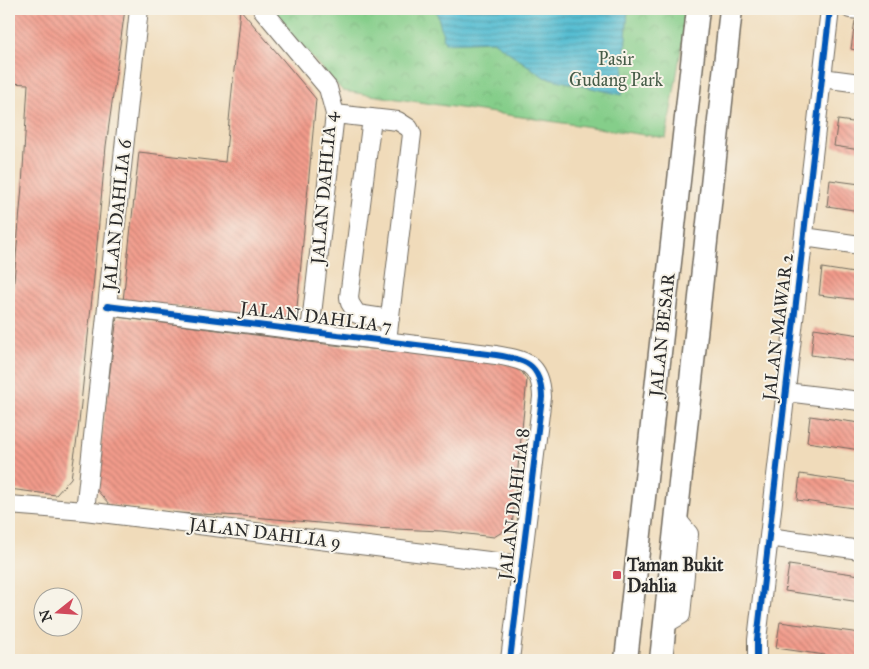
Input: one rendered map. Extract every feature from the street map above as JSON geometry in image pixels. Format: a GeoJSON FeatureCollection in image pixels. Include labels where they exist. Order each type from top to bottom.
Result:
{"type":"FeatureCollection","features":[{"type":"Feature","properties":{"kind":"main road","name":"JALAN BESAR"},"geometry":{"type":"LineString","coordinates":[[626,660],[698,9]]}},
{"type":"Feature","properties":{"kind":"main road","name":"JALAN BESAR"},"geometry":{"type":"LineString","coordinates":[[660,660],[730,9]]}},
{"type":"Feature","properties":{"kind":"street","name":"JALAN DAHLIA 6"},"geometry":{"type":"LineString","coordinates":[[85,511],[139,9]]}},
{"type":"Feature","properties":{"kind":"street","name":"JALAN DAHLIA 4"},"geometry":{"type":"LineString","coordinates":[[262,9],[328,88],[335,114],[310,332]]}},
{"type":"Feature","properties":{"kind":"street","name":"JALAN MAWAR 2"},"geometry":{"type":"LineString","coordinates":[[757,655],[830,9]]}},
{"type":"Feature","properties":{"kind":"street"},"geometry":{"type":"LineString","coordinates":[[850,9],[860,10]]}},
{"type":"Feature","properties":{"kind":"street"},"geometry":{"type":"LineString","coordinates":[[822,78],[860,84]]}},
{"type":"Feature","properties":{"kind":"street"},"geometry":{"type":"LineString","coordinates":[[335,114],[404,123],[412,134],[387,341]]}},
{"type":"Feature","properties":{"kind":"street"},"geometry":{"type":"LineString","coordinates":[[372,118],[349,296],[350,303],[357,314],[390,319]]}},
{"type":"Feature","properties":{"kind":"street"},"geometry":{"type":"LineString","coordinates":[[804,237],[860,244]]}},
{"type":"Feature","properties":{"kind":"street","name":"JALAN DAHLIA 7"},"geometry":{"type":"LineString","coordinates":[[107,306],[522,359]]}},
{"type":"Feature","properties":{"kind":"street","name":"JALAN DAHLIA 8"},"geometry":{"type":"LineString","coordinates":[[510,660],[520,565],[542,397],[542,386],[538,376],[532,367],[522,359]]}},
{"type":"Feature","properties":{"kind":"street"},"geometry":{"type":"LineString","coordinates":[[786,392],[860,402]]}},
{"type":"Feature","properties":{"kind":"street","name":"JALAN DAHLIA 9"},"geometry":{"type":"LineString","coordinates":[[9,505],[85,511],[520,565]]}},
{"type":"Feature","properties":{"kind":"street"},"geometry":{"type":"LineString","coordinates":[[769,537],[860,550]]}},
{"type":"Feature","properties":{"kind":"green space","name":"Pasir Gudang Park"},"geometry":{"type":"Polygon","coordinates":[[[266,9],[688,9],[666,138],[343,91],[266,9]]]}},
{"type":"Feature","properties":{"kind":"water"},"geometry":{"type":"Polygon","coordinates":[[[436,9],[628,9],[622,95],[544,77],[493,41],[445,43],[436,9]]]}},
{"type":"Feature","properties":{"kind":"building"},"geometry":{"type":"Polygon","coordinates":[[[9,9],[125,9],[106,146],[78,432],[71,478],[56,495],[9,489],[9,340],[22,186],[28,84],[9,83],[9,9]]]}},
{"type":"Feature","properties":{"kind":"building"},"geometry":{"type":"Polygon","coordinates":[[[240,9],[316,99],[296,319],[123,301],[139,152],[225,162],[240,9]]]}},
{"type":"Feature","properties":{"kind":"building"},"geometry":{"type":"Polygon","coordinates":[[[855,21],[860,22],[860,51],[851,49],[855,21]]]}},
{"type":"Feature","properties":{"kind":"building"},"geometry":{"type":"Polygon","coordinates":[[[838,120],[860,123],[860,150],[834,146],[838,120]]]}},
{"type":"Feature","properties":{"kind":"building"},"geometry":{"type":"Polygon","coordinates":[[[830,180],[860,184],[860,211],[827,206],[830,180]]]}},
{"type":"Feature","properties":{"kind":"building"},"geometry":{"type":"Polygon","coordinates":[[[822,268],[860,274],[860,300],[819,295],[822,268]]]}},
{"type":"Feature","properties":{"kind":"building"},"geometry":{"type":"Polygon","coordinates":[[[117,317],[325,344],[518,365],[527,380],[512,526],[494,537],[441,531],[373,528],[243,516],[177,513],[110,505],[95,488],[117,317]]]}},
{"type":"Feature","properties":{"kind":"building"},"geometry":{"type":"Polygon","coordinates":[[[814,328],[860,335],[860,362],[811,355],[814,328]]]}},
{"type":"Feature","properties":{"kind":"building"},"geometry":{"type":"Polygon","coordinates":[[[810,416],[860,423],[860,450],[807,442],[810,416]]]}},
{"type":"Feature","properties":{"kind":"building"},"geometry":{"type":"Polygon","coordinates":[[[800,474],[860,483],[860,509],[797,500],[800,474]]]}},
{"type":"Feature","properties":{"kind":"building"},"geometry":{"type":"Polygon","coordinates":[[[789,565],[860,575],[860,602],[785,591],[789,565]]]}},
{"type":"Feature","properties":{"kind":"building"},"geometry":{"type":"Polygon","coordinates":[[[780,622],[860,633],[860,660],[776,648],[780,622]]]}},
{"type":"Feature","properties":{"kind":"cycle path"},"geometry":{"type":"LineString","coordinates":[[757,660],[757,640],[830,9]]}},
{"type":"Feature","properties":{"kind":"cycle path"},"geometry":{"type":"LineString","coordinates":[[107,306],[496,355],[515,359],[530,365],[538,377],[542,397],[510,660]]}},
{"type":"Feature","properties":{"kind":"place","name":"Taman Bukit Dahlia"},"geometry":{"type":"Point","coordinates":[617,575]}}]}
